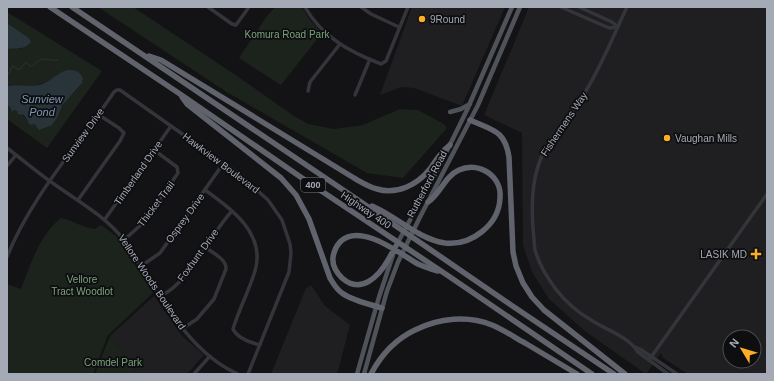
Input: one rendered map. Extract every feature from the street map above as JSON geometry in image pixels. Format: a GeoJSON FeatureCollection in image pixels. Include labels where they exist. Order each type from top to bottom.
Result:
{"type":"FeatureCollection","features":[{"type":"Feature","properties":{"kind":"highway","name":"Highway 400"},"geometry":{"type":"LineString","coordinates":[[50,7],[592,374]]}},
{"type":"Feature","properties":{"kind":"highway","name":"Highway 400"},"geometry":{"type":"LineString","coordinates":[[72,7],[614,374]]}},
{"type":"Feature","properties":{"kind":"highway"},"geometry":{"type":"LineString","coordinates":[[139,52],[161,60],[354,178],[376,189],[392,191],[409,187],[423,176],[441,152],[450,145]]}},
{"type":"Feature","properties":{"kind":"highway"},"geometry":{"type":"LineString","coordinates":[[180,94],[187,104],[281,178],[296,195],[309,219],[330,278],[334,285],[342,293],[379,307]]}},
{"type":"Feature","properties":{"kind":"highway"},"geometry":{"type":"LineString","coordinates":[[470,120],[498,133],[506,143],[509,157],[513,252],[516,266],[523,283],[532,297],[544,310],[625,374]]}},
{"type":"Feature","properties":{"kind":"highway"},"geometry":{"type":"LineString","coordinates":[[361,202],[378,209],[433,240],[446,243],[460,243],[475,238],[494,218],[500,198],[499,189],[489,172],[480,167],[468,166],[457,170],[434,198],[428,202]]}},
{"type":"Feature","properties":{"kind":"highway"},"geometry":{"type":"LineString","coordinates":[[396,246],[390,260],[380,273],[373,279],[363,284],[357,284],[345,280],[336,271],[333,263],[335,249],[339,242],[350,236],[361,235],[373,238],[420,265],[447,275]]}},
{"type":"Feature","properties":{"kind":"highway"},"geometry":{"type":"LineString","coordinates":[[371,374],[383,355],[396,342],[407,334],[432,323],[460,319],[480,321],[505,331],[577,374]]}},
{"type":"Feature","properties":{"kind":"main road","name":"Rutherford Road"},"geometry":{"type":"LineString","coordinates":[[396,246],[463,120],[512,7]]}},
{"type":"Feature","properties":{"kind":"main road","name":"Rutherford Road"},"geometry":{"type":"LineString","coordinates":[[357,374],[379,307],[398,262],[418,219],[470,120],[520,7]]}},
{"type":"Feature","properties":{"kind":"main road"},"geometry":{"type":"LineString","coordinates":[[450,112],[461,109],[470,104]]}},
{"type":"Feature","properties":{"kind":"main road"},"geometry":{"type":"LineString","coordinates":[[463,120],[470,120]]}},
{"type":"Feature","properties":{"kind":"main road","name":"Rutherford Road"},"geometry":{"type":"LineString","coordinates":[[364,374],[390,260]]}},
{"type":"Feature","properties":{"kind":"street"},"geometry":{"type":"LineString","coordinates":[[208,7],[232,24],[236,25],[249,7]]}},
{"type":"Feature","properties":{"kind":"street"},"geometry":{"type":"LineString","coordinates":[[305,7],[320,27],[340,44],[370,60],[381,64],[386,61],[408,7]]}},
{"type":"Feature","properties":{"kind":"street"},"geometry":{"type":"LineString","coordinates":[[361,7],[371,14],[399,27]]}},
{"type":"Feature","properties":{"kind":"street"},"geometry":{"type":"LineString","coordinates":[[561,7],[610,28],[618,27]]}},
{"type":"Feature","properties":{"kind":"street"},"geometry":{"type":"LineString","coordinates":[[579,7],[612,22],[618,27]]}},
{"type":"Feature","properties":{"kind":"street","name":"Fishermens Way"},"geometry":{"type":"LineString","coordinates":[[627,7],[590,85],[547,147],[539,163],[534,184],[532,214],[536,250],[542,268],[567,301],[589,319],[652,356],[677,374]]}},
{"type":"Feature","properties":{"kind":"street"},"geometry":{"type":"LineString","coordinates":[[308,91],[310,82],[340,44]]}},
{"type":"Feature","properties":{"kind":"street"},"geometry":{"type":"LineString","coordinates":[[355,95],[370,60]]}},
{"type":"Feature","properties":{"kind":"street","name":"Sunview Drive"},"geometry":{"type":"LineString","coordinates":[[7,257],[22,223],[114,92],[117,90]]}},
{"type":"Feature","properties":{"kind":"street","name":"Hawkview Boulevard"},"geometry":{"type":"LineString","coordinates":[[117,90],[123,92],[239,174],[268,200],[282,220],[288,235],[291,253],[290,272],[248,374]]}},
{"type":"Feature","properties":{"kind":"street"},"geometry":{"type":"LineString","coordinates":[[78,200],[124,133],[119,128],[98,115]]}},
{"type":"Feature","properties":{"kind":"street","name":"Timberland Drive"},"geometry":{"type":"LineString","coordinates":[[105,219],[170,126]]}},
{"type":"Feature","properties":{"kind":"street","name":"Vellore Woods Boulevard"},"geometry":{"type":"LineString","coordinates":[[7,148],[50,182],[105,219],[124,240],[182,329],[210,356],[224,367],[238,374]]}},
{"type":"Feature","properties":{"kind":"street","name":"Thicket Trail"},"geometry":{"type":"LineString","coordinates":[[124,240],[144,222],[178,173],[177,167],[154,150]]}},
{"type":"Feature","properties":{"kind":"street"},"geometry":{"type":"LineString","coordinates":[[7,166],[16,154]]}},
{"type":"Feature","properties":{"kind":"street","name":"Osprey Drive"},"geometry":{"type":"LineString","coordinates":[[141,266],[160,253],[223,164]]}},
{"type":"Feature","properties":{"kind":"street"},"geometry":{"type":"LineString","coordinates":[[205,190],[239,216],[248,229],[255,244],[257,257],[254,274],[233,329],[234,332],[246,340],[260,345]]}},
{"type":"Feature","properties":{"kind":"street"},"geometry":{"type":"LineString","coordinates":[[649,360],[767,194]]}},
{"type":"Feature","properties":{"kind":"street","name":"Foxhunt Drive"},"geometry":{"type":"LineString","coordinates":[[160,296],[180,281],[222,222],[232,211]]}},
{"type":"Feature","properties":{"kind":"street"},"geometry":{"type":"LineString","coordinates":[[7,244],[12,245]]}},
{"type":"Feature","properties":{"kind":"street"},"geometry":{"type":"LineString","coordinates":[[182,329],[200,316],[214,299],[226,269],[224,262],[205,247]]}},
{"type":"Feature","properties":{"kind":"street","name":"Fishermens Way"},"geometry":{"type":"LineString","coordinates":[[635,347],[638,352],[668,374]]}},
{"type":"Feature","properties":{"kind":"street"},"geometry":{"type":"LineString","coordinates":[[194,374],[210,356]]}},
{"type":"Feature","properties":{"kind":"shaded area"},"geometry":{"type":"Polygon","coordinates":[[[412,7],[505,7],[462,106],[414,88],[402,87],[380,95],[412,7]]]}},
{"type":"Feature","properties":{"kind":"shaded area"},"geometry":{"type":"Polygon","coordinates":[[[529,7],[767,7],[767,369],[765,374],[688,374],[663,358],[661,353],[646,374],[586,332],[549,299],[532,272],[523,245],[522,133],[484,115],[529,7]]]}},
{"type":"Feature","properties":{"kind":"shaded area"},"geometry":{"type":"Polygon","coordinates":[[[311,285],[325,306],[350,325],[337,374],[271,374],[306,288],[311,285]]]}},
{"type":"Feature","properties":{"kind":"shaded area"},"geometry":{"type":"Polygon","coordinates":[[[154,296],[182,336],[204,355],[187,374],[137,374],[110,336],[154,296]]]}},
{"type":"Feature","properties":{"kind":"green space"},"geometry":{"type":"Polygon","coordinates":[[[98,7],[133,7],[308,124],[334,129],[363,125],[400,109],[418,110],[444,124],[447,128],[403,178],[367,173],[225,91],[98,7]]]}},
{"type":"Feature","properties":{"kind":"green space","name":"Komura Road Park"},"geometry":{"type":"Polygon","coordinates":[[[275,7],[302,7],[310,20],[322,33],[281,85],[239,58],[267,16],[275,7]]]}},
{"type":"Feature","properties":{"kind":"green space"},"geometry":{"type":"Polygon","coordinates":[[[7,12],[102,71],[47,148],[7,119],[7,105],[10,107],[12,112],[14,110],[22,114],[27,121],[35,124],[52,125],[61,108],[77,89],[83,78],[64,71],[43,83],[29,86],[7,86],[7,49],[21,49],[29,38],[7,23],[7,12]]]}},
{"type":"Feature","properties":{"kind":"green space","name":"Vellore Tract Woodlot"},"geometry":{"type":"Polygon","coordinates":[[[61,218],[95,229],[101,225],[116,236],[153,293],[108,335],[93,374],[7,374],[7,284],[21,289],[41,241],[53,225],[61,218]]]}},
{"type":"Feature","properties":{"kind":"green space","name":"Comdel Park"},"geometry":{"type":"Polygon","coordinates":[[[110,336],[137,374],[95,374],[110,336]]]}},
{"type":"Feature","properties":{"kind":"water"},"geometry":{"type":"Polygon","coordinates":[[[7,23],[29,38],[31,42],[29,45],[7,49],[7,23]]]}},
{"type":"Feature","properties":{"kind":"water","name":"Sunview Pond"},"geometry":{"type":"Polygon","coordinates":[[[68,70],[79,72],[83,78],[82,83],[62,106],[52,125],[39,130],[35,124],[30,125],[24,115],[18,114],[17,111],[14,110],[12,112],[10,107],[7,105],[7,86],[31,86],[43,84],[61,72],[68,70]]]}},
{"type":"Feature","properties":{"kind":"waterway"},"geometry":{"type":"LineString","coordinates":[[7,74],[10,73],[13,66],[19,70],[26,62],[30,66],[33,66],[44,59],[58,60]]}},
{"type":"Feature","properties":{"kind":"place","name":"9Round"},"geometry":{"type":"Point","coordinates":[422,19]}},
{"type":"Feature","properties":{"kind":"place","name":"Vaughan Mills"},"geometry":{"type":"Point","coordinates":[667,138]}},
{"type":"Feature","properties":{"kind":"place","name":"LASIK MD"},"geometry":{"type":"Point","coordinates":[756,254]}}]}
